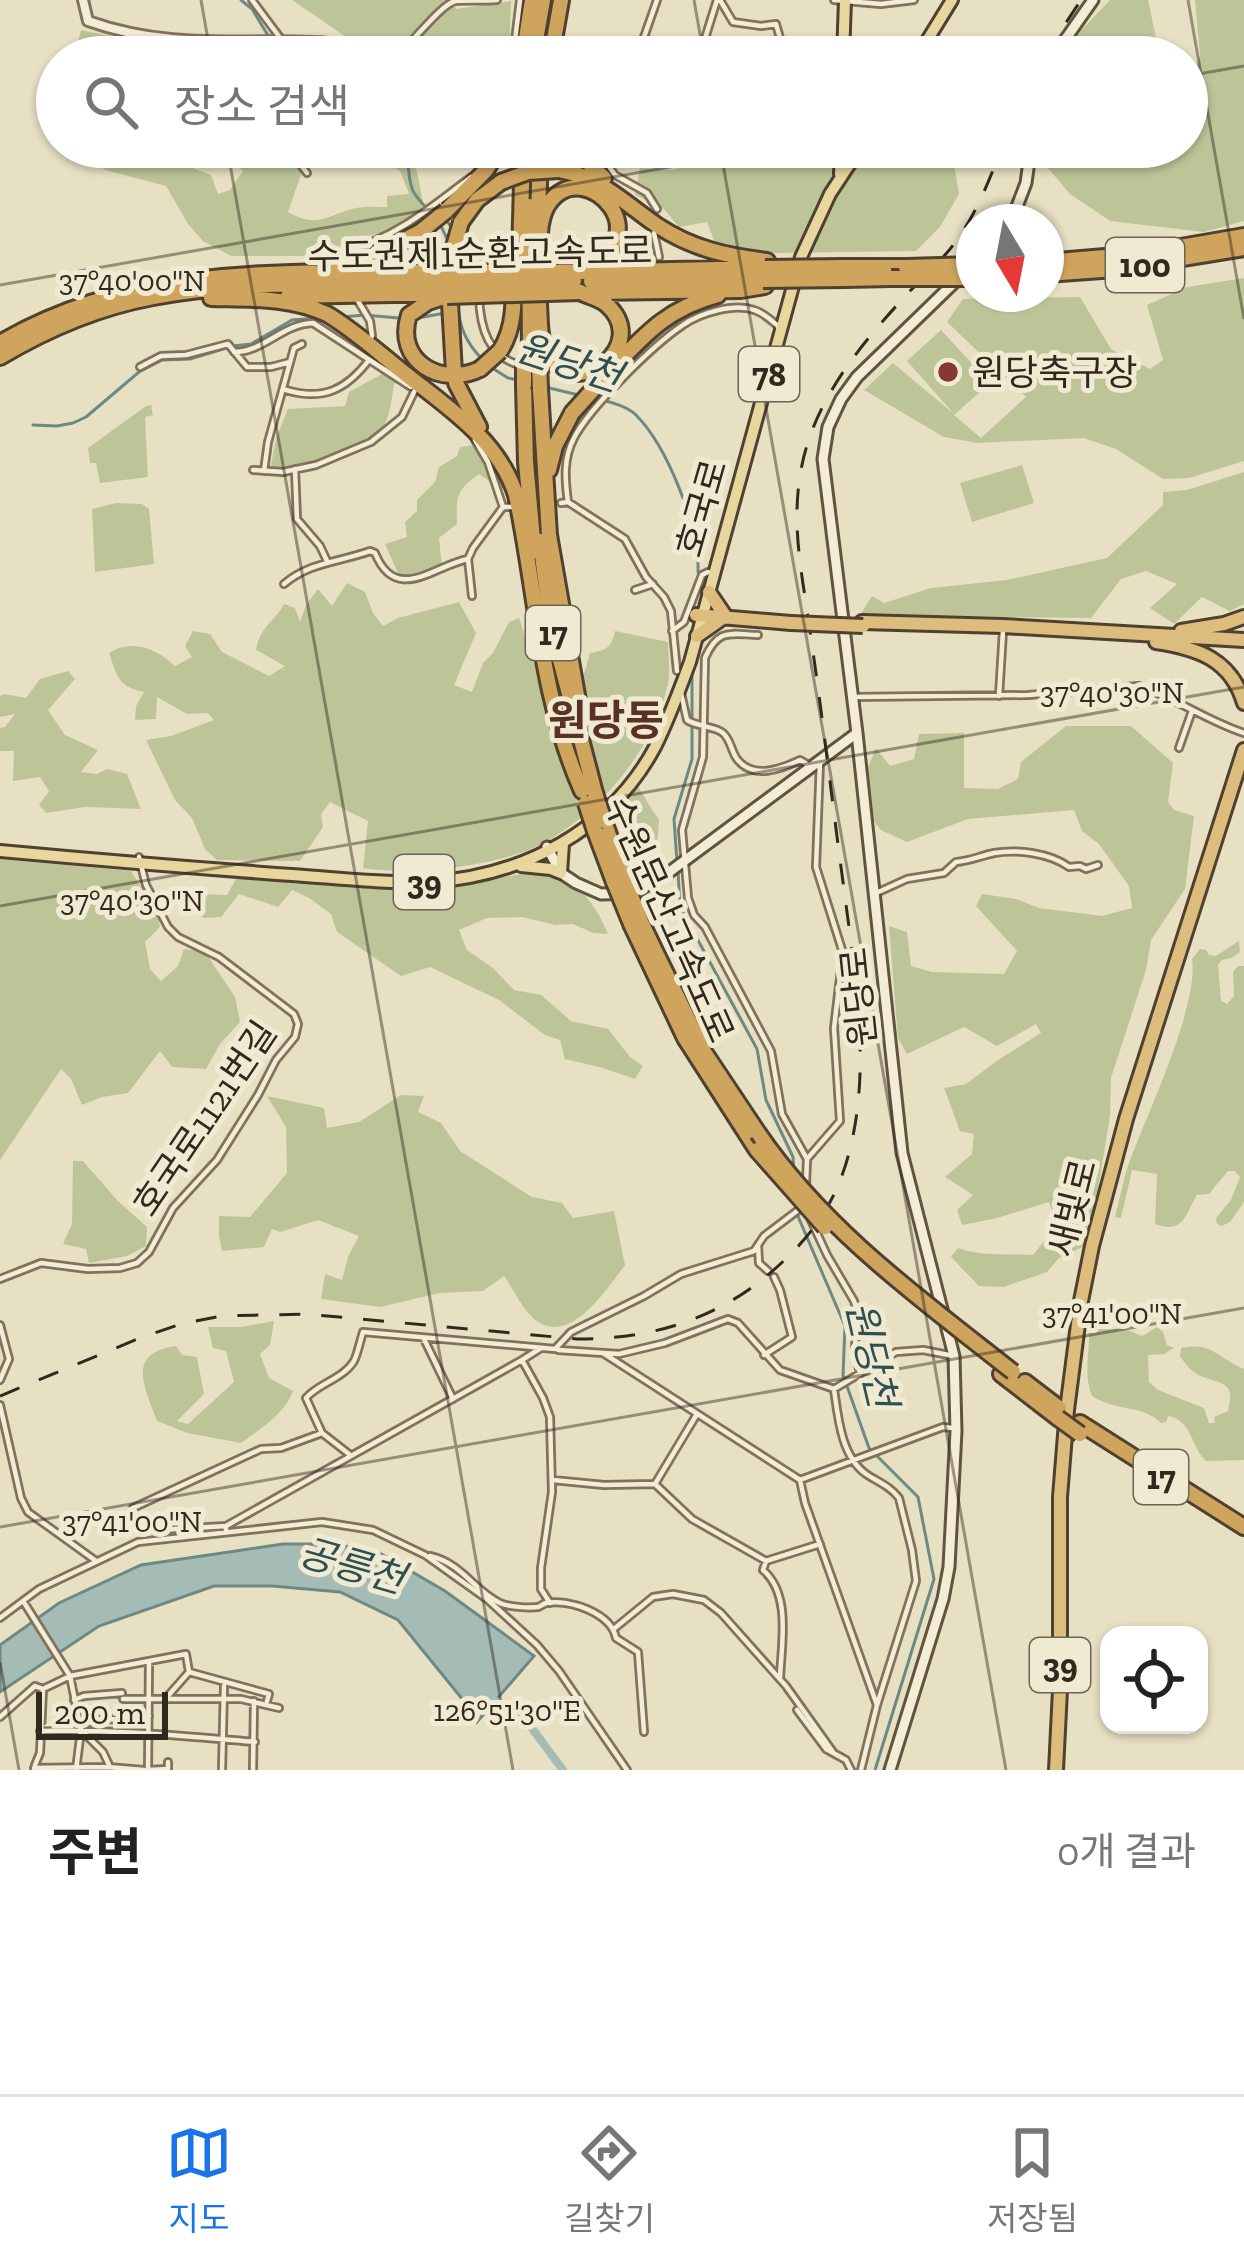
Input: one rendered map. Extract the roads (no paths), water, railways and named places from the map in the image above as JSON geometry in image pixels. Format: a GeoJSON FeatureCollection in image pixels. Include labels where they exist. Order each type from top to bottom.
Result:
{"type":"FeatureCollection","features":[{"type":"Feature","properties":{"kind":"highway"},"geometry":{"type":"LineString","coordinates":[[526,36],[532,0]]}},
{"type":"Feature","properties":{"kind":"highway"},"geometry":{"type":"LineString","coordinates":[[537,36],[543,0]]}},
{"type":"Feature","properties":{"kind":"highway"},"geometry":{"type":"LineString","coordinates":[[552,36],[557,5]]}},
{"type":"Feature","properties":{"kind":"highway"},"geometry":{"type":"LineString","coordinates":[[216,277],[349,262],[388,250],[487,168]]}},
{"type":"Feature","properties":{"kind":"highway"},"geometry":{"type":"LineString","coordinates":[[448,284],[409,315],[405,339],[428,369],[467,375],[480,369],[507,340],[513,315],[511,258],[517,168]]}},
{"type":"Feature","properties":{"kind":"highway"},"geometry":{"type":"LineString","coordinates":[[519,168],[531,360]]}},
{"type":"Feature","properties":{"kind":"highway"},"geometry":{"type":"LineString","coordinates":[[533,168],[529,205],[532,386],[549,535],[589,793]]}},
{"type":"Feature","properties":{"kind":"highway"},"geometry":{"type":"LineString","coordinates":[[537,168],[543,267]]}},
{"type":"Feature","properties":{"kind":"highway"},"geometry":{"type":"LineString","coordinates":[[593,168],[656,229]]}},
{"type":"Feature","properties":{"kind":"highway"},"geometry":{"type":"LineString","coordinates":[[589,793],[571,767],[550,695],[508,472],[468,411],[455,378],[448,284],[461,222],[477,200],[500,182],[528,172],[559,170],[600,182],[656,229],[765,274]]}},
{"type":"Feature","properties":{"kind":"highway"},"geometry":{"type":"LineString","coordinates":[[531,360],[543,267],[542,221],[547,207],[561,194],[584,189],[607,200],[616,217],[616,231],[608,252],[580,278]]}},
{"type":"Feature","properties":{"kind":"highway","name":"100"},"geometry":{"type":"LineString","coordinates":[[1064,260],[1140,254],[1244,236]]}},
{"type":"Feature","properties":{"kind":"highway","name":"100"},"geometry":{"type":"LineString","coordinates":[[1064,273],[1244,248]]}},
{"type":"Feature","properties":{"kind":"highway","name":"수도권제1순환고속도로"},"geometry":{"type":"LineString","coordinates":[[0,343],[60,313],[110,296],[216,277],[448,284],[543,267],[580,278]]}},
{"type":"Feature","properties":{"kind":"highway","name":"수도권제1순환고속도로"},"geometry":{"type":"LineString","coordinates":[[765,274],[801,280],[906,267],[956,270]]}},
{"type":"Feature","properties":{"kind":"highway","name":"수도권제1순환고속도로"},"geometry":{"type":"LineString","coordinates":[[0,358],[64,323],[151,297],[282,285],[765,274],[813,268],[891,278],[956,272]]}},
{"type":"Feature","properties":{"kind":"highway"},"geometry":{"type":"LineString","coordinates":[[549,535],[549,469],[572,413],[611,384],[652,328],[672,313],[741,290],[765,274]]}},
{"type":"Feature","properties":{"kind":"highway"},"geometry":{"type":"LineString","coordinates":[[539,304],[542,341],[551,359],[573,371],[591,371],[606,363],[618,344],[618,324],[614,313],[580,278]]}},
{"type":"Feature","properties":{"kind":"highway"},"geometry":{"type":"LineString","coordinates":[[0,358],[104,316],[211,298],[448,284],[466,294],[580,278],[741,290]]}},
{"type":"Feature","properties":{"kind":"highway"},"geometry":{"type":"LineString","coordinates":[[211,298],[270,299],[312,308],[346,327],[464,421],[508,472]]}},
{"type":"Feature","properties":{"kind":"highway","name":"수원문산고속도로"},"geometry":{"type":"LineString","coordinates":[[532,386],[535,495],[552,628],[589,793],[685,1038],[719,1094],[808,1210],[848,1248],[1006,1373],[1068,1400],[1080,1429],[1244,1538]]}},
{"type":"Feature","properties":{"kind":"highway"},"geometry":{"type":"LineString","coordinates":[[709,592],[724,616]]}},
{"type":"Feature","properties":{"kind":"highway"},"geometry":{"type":"LineString","coordinates":[[700,613],[1244,641]]}},
{"type":"Feature","properties":{"kind":"highway"},"geometry":{"type":"LineString","coordinates":[[697,636],[724,616]]}},
{"type":"Feature","properties":{"kind":"highway"},"geometry":{"type":"LineString","coordinates":[[1107,634],[1184,631],[1244,617]]}},
{"type":"Feature","properties":{"kind":"highway"},"geometry":{"type":"LineString","coordinates":[[1107,634],[1206,654],[1224,666],[1244,703]]}},
{"type":"Feature","properties":{"kind":"highway"},"geometry":{"type":"LineString","coordinates":[[1244,735],[1244,750]]}},
{"type":"Feature","properties":{"kind":"highway","name":"새빛로"},"geometry":{"type":"LineString","coordinates":[[1104,1211],[1126,1119],[1244,750]]}},
{"type":"Feature","properties":{"kind":"highway","name":"새빛로"},"geometry":{"type":"LineString","coordinates":[[1060,1770],[1067,1694],[1062,1543],[1068,1400],[1091,1246],[1244,770]]}},
{"type":"Feature","properties":{"kind":"highway","name":"수원문산고속도로"},"geometry":{"type":"LineString","coordinates":[[1080,1429],[1244,1527]]}},
{"type":"Feature","properties":{"kind":"main road"},"geometry":{"type":"LineString","coordinates":[[927,36],[949,0]]}},
{"type":"Feature","properties":{"kind":"main road"},"geometry":{"type":"LineString","coordinates":[[1067,36],[1093,0]]}},
{"type":"Feature","properties":{"kind":"main road"},"geometry":{"type":"LineString","coordinates":[[841,1],[842,36]]}},
{"type":"Feature","properties":{"kind":"main road"},"geometry":{"type":"LineString","coordinates":[[840,168],[840,174]]}},
{"type":"Feature","properties":{"kind":"main road","name":"호국로"},"geometry":{"type":"LineString","coordinates":[[0,848],[427,882],[494,874],[518,866],[594,814],[647,750],[685,660],[709,592],[806,230],[844,168]]}},
{"type":"Feature","properties":{"kind":"main road"},"geometry":{"type":"LineString","coordinates":[[1018,204],[1028,168]]}},
{"type":"Feature","properties":{"kind":"main road","name":"원당로"},"geometry":{"type":"LineString","coordinates":[[890,1770],[946,1583],[956,1428],[954,1356],[902,1153],[823,459],[828,427],[857,377],[956,287]]}},
{"type":"Feature","properties":{"kind":"main road","name":"호국로"},"geometry":{"type":"LineString","coordinates":[[139,860],[425,878],[491,869],[563,844],[614,803],[652,752],[670,714],[697,636],[708,572],[779,328]]}},
{"type":"Feature","properties":{"kind":"main road"},"geometry":{"type":"LineString","coordinates":[[518,866],[551,868],[589,890],[613,895],[634,892],[668,873],[857,734]]}},
{"type":"Feature","properties":{"kind":"main road"},"geometry":{"type":"LineString","coordinates":[[561,873],[563,844]]}},
{"type":"Feature","properties":{"kind":"main road"},"geometry":{"type":"LineString","coordinates":[[548,849],[561,873]]}},
{"type":"Feature","properties":{"kind":"street"},"geometry":{"type":"LineString","coordinates":[[83,0],[88,21],[145,36]]}},
{"type":"Feature","properties":{"kind":"street"},"geometry":{"type":"LineString","coordinates":[[252,0],[278,36]]}},
{"type":"Feature","properties":{"kind":"street"},"geometry":{"type":"LineString","coordinates":[[417,36],[438,9],[453,2],[496,0]]}},
{"type":"Feature","properties":{"kind":"street"},"geometry":{"type":"LineString","coordinates":[[516,36],[520,0]]}},
{"type":"Feature","properties":{"kind":"street"},"geometry":{"type":"LineString","coordinates":[[644,36],[657,0]]}},
{"type":"Feature","properties":{"kind":"street"},"geometry":{"type":"LineString","coordinates":[[706,36],[718,0]]}},
{"type":"Feature","properties":{"kind":"street"},"geometry":{"type":"LineString","coordinates":[[718,0],[733,22],[776,24],[779,36]]}},
{"type":"Feature","properties":{"kind":"street"},"geometry":{"type":"LineString","coordinates":[[841,1],[914,0]]}},
{"type":"Feature","properties":{"kind":"street"},"geometry":{"type":"LineString","coordinates":[[304,168],[307,172]]}},
{"type":"Feature","properties":{"kind":"street"},"geometry":{"type":"LineString","coordinates":[[610,168],[653,199],[656,208]]}},
{"type":"Feature","properties":{"kind":"street"},"geometry":{"type":"LineString","coordinates":[[439,207],[476,255],[481,323],[485,337],[502,358],[611,384]]}},
{"type":"Feature","properties":{"kind":"street"},"geometry":{"type":"LineString","coordinates":[[345,255],[347,250],[419,224]]}},
{"type":"Feature","properties":{"kind":"street"},"geometry":{"type":"LineString","coordinates":[[656,229],[659,257]]}},
{"type":"Feature","properties":{"kind":"street"},"geometry":{"type":"LineString","coordinates":[[360,305],[373,336]]}},
{"type":"Feature","properties":{"kind":"street"},"geometry":{"type":"LineString","coordinates":[[677,670],[671,611],[626,539],[565,502],[567,455],[574,436],[611,384],[690,316],[733,308],[756,310],[779,328]]}},
{"type":"Feature","properties":{"kind":"street"},"geometry":{"type":"LineString","coordinates":[[140,367],[161,356],[186,355],[219,345],[254,349],[289,328],[313,322],[362,351],[457,422],[488,462],[503,507]]}},
{"type":"Feature","properties":{"kind":"street"},"geometry":{"type":"LineString","coordinates":[[264,471],[294,347],[302,344]]}},
{"type":"Feature","properties":{"kind":"street"},"geometry":{"type":"LineString","coordinates":[[232,349],[247,367],[290,362]]}},
{"type":"Feature","properties":{"kind":"street"},"geometry":{"type":"LineString","coordinates":[[285,389],[307,396],[339,388],[369,359]]}},
{"type":"Feature","properties":{"kind":"street"},"geometry":{"type":"LineString","coordinates":[[253,470],[295,470],[371,442],[402,417],[416,390]]}},
{"type":"Feature","properties":{"kind":"street"},"geometry":{"type":"LineString","coordinates":[[295,470],[297,519],[327,561]]}},
{"type":"Feature","properties":{"kind":"street"},"geometry":{"type":"LineString","coordinates":[[472,596],[469,560],[473,548],[503,507],[514,506]]}},
{"type":"Feature","properties":{"kind":"street"},"geometry":{"type":"LineString","coordinates":[[284,584],[327,561],[346,560],[370,550],[391,575],[417,580],[469,560]]}},
{"type":"Feature","properties":{"kind":"street"},"geometry":{"type":"LineString","coordinates":[[671,631],[684,622],[702,575],[708,572]]}},
{"type":"Feature","properties":{"kind":"street"},"geometry":{"type":"LineString","coordinates":[[635,590],[653,584]]}},
{"type":"Feature","properties":{"kind":"street"},"geometry":{"type":"LineString","coordinates":[[1000,696],[1003,628]]}},
{"type":"Feature","properties":{"kind":"street"},"geometry":{"type":"LineString","coordinates":[[758,635],[724,634],[711,644],[703,666],[703,757],[682,830],[688,898],[771,1051],[782,1114],[807,1159],[804,1206],[860,1320],[855,1349],[858,1375]]}},
{"type":"Feature","properties":{"kind":"street"},"geometry":{"type":"LineString","coordinates":[[852,697],[1000,696],[1139,686],[1244,735]]}},
{"type":"Feature","properties":{"kind":"street"},"geometry":{"type":"LineString","coordinates":[[681,694],[687,720],[722,732],[736,758],[749,769],[775,770],[800,760],[816,764],[816,867],[843,953],[834,1028],[840,1120],[807,1159]]}},
{"type":"Feature","properties":{"kind":"street"},"geometry":{"type":"LineString","coordinates":[[1179,748],[1192,711]]}},
{"type":"Feature","properties":{"kind":"street"},"geometry":{"type":"LineString","coordinates":[[874,894],[908,879],[944,873],[956,862],[1016,851],[1060,860],[1069,867],[1097,865]]}},
{"type":"Feature","properties":{"kind":"street","name":"호국로1121번길"},"geometry":{"type":"LineString","coordinates":[[0,1279],[40,1263],[88,1269],[136,1263],[149,1252],[173,1208],[217,1160],[276,1060],[295,1037],[294,1014],[219,957],[167,927],[139,860]]}},
{"type":"Feature","properties":{"kind":"street"},"geometry":{"type":"LineString","coordinates":[[555,1349],[571,1332],[681,1274],[754,1251],[764,1236],[804,1206]]}},
{"type":"Feature","properties":{"kind":"street"},"geometry":{"type":"LineString","coordinates":[[758,1244],[759,1263],[768,1271]]}},
{"type":"Feature","properties":{"kind":"street"},"geometry":{"type":"LineString","coordinates":[[764,1355],[792,1337],[774,1277]]}},
{"type":"Feature","properties":{"kind":"street"},"geometry":{"type":"LineString","coordinates":[[351,1456],[322,1432],[306,1398],[344,1372],[355,1359],[363,1332],[619,1354],[728,1319],[738,1323],[780,1370],[835,1388],[896,1352],[922,1350],[954,1356]]}},
{"type":"Feature","properties":{"kind":"street"},"geometry":{"type":"LineString","coordinates":[[0,1325],[9,1360],[0,1379]]}},
{"type":"Feature","properties":{"kind":"street"},"geometry":{"type":"LineString","coordinates":[[424,1339],[453,1399]]}},
{"type":"Feature","properties":{"kind":"street"},"geometry":{"type":"LineString","coordinates":[[0,1618],[26,1605],[39,1589],[138,1542],[226,1528],[541,1348]]}},
{"type":"Feature","properties":{"kind":"street"},"geometry":{"type":"LineString","coordinates":[[603,1353],[800,1480],[877,1705]]}},
{"type":"Feature","properties":{"kind":"street"},"geometry":{"type":"LineString","coordinates":[[522,1360],[550,1417],[552,1480],[541,1568],[541,1589],[550,1603]]}},
{"type":"Feature","properties":{"kind":"street"},"geometry":{"type":"LineString","coordinates":[[835,1388],[839,1426],[852,1460],[899,1498],[916,1581],[860,1770]]}},
{"type":"Feature","properties":{"kind":"street"},"geometry":{"type":"LineString","coordinates":[[0,1405],[28,1512],[96,1561]]}},
{"type":"Feature","properties":{"kind":"street"},"geometry":{"type":"LineString","coordinates":[[655,1484],[698,1414]]}},
{"type":"Feature","properties":{"kind":"street"},"geometry":{"type":"LineString","coordinates":[[800,1480],[943,1427],[956,1428]]}},
{"type":"Feature","properties":{"kind":"street"},"geometry":{"type":"LineString","coordinates":[[322,1432],[281,1448],[261,1449],[134,1508],[127,1518],[135,1527],[147,1528],[322,1522],[373,1530],[451,1564],[500,1603],[539,1607],[550,1603],[592,1610],[614,1628],[616,1638],[638,1652],[644,1732]]}},
{"type":"Feature","properties":{"kind":"street"},"geometry":{"type":"LineString","coordinates":[[552,1480],[655,1484],[692,1519],[766,1561],[820,1544]]}},
{"type":"Feature","properties":{"kind":"street"},"geometry":{"type":"LineString","coordinates":[[425,1555],[488,1600],[537,1645],[627,1770]]}},
{"type":"Feature","properties":{"kind":"street"},"geometry":{"type":"LineString","coordinates":[[766,1561],[764,1570],[780,1598],[780,1679]]}},
{"type":"Feature","properties":{"kind":"street"},"geometry":{"type":"LineString","coordinates":[[614,1628],[653,1598],[673,1594],[704,1600],[722,1613],[780,1679],[833,1752]]}},
{"type":"Feature","properties":{"kind":"street"},"geometry":{"type":"LineString","coordinates":[[26,1605],[69,1675],[80,1727],[76,1768]]}},
{"type":"Feature","properties":{"kind":"street"},"geometry":{"type":"LineString","coordinates":[[0,1717],[35,1686],[43,1689],[69,1675],[186,1654],[189,1672]]}},
{"type":"Feature","properties":{"kind":"street"},"geometry":{"type":"LineString","coordinates":[[146,1770],[149,1660]]}},
{"type":"Feature","properties":{"kind":"street"},"geometry":{"type":"LineString","coordinates":[[189,1672],[269,1694],[266,1703]]}},
{"type":"Feature","properties":{"kind":"street"},"geometry":{"type":"LineString","coordinates":[[167,1697],[189,1672]]}},
{"type":"Feature","properties":{"kind":"street"},"geometry":{"type":"LineString","coordinates":[[222,1770],[224,1683]]}},
{"type":"Feature","properties":{"kind":"street"},"geometry":{"type":"LineString","coordinates":[[43,1689],[40,1753],[33,1769],[168,1769],[168,1762]]}},
{"type":"Feature","properties":{"kind":"street"},"geometry":{"type":"LineString","coordinates":[[74,1700],[122,1696],[223,1699],[279,1708]]}},
{"type":"Feature","properties":{"kind":"street"},"geometry":{"type":"LineString","coordinates":[[253,1770],[254,1701]]}},
{"type":"Feature","properties":{"kind":"street"},"geometry":{"type":"LineString","coordinates":[[797,1710],[826,1749],[846,1760],[850,1770]]}},
{"type":"Feature","properties":{"kind":"street"},"geometry":{"type":"LineString","coordinates":[[80,1727],[90,1720],[132,1721],[149,1716]]}},
{"type":"Feature","properties":{"kind":"street"},"geometry":{"type":"LineString","coordinates":[[40,1731],[80,1727],[255,1742]]}},
{"type":"Feature","properties":{"kind":"street"},"geometry":{"type":"LineString","coordinates":[[80,1727],[103,1752],[110,1769]]}},
{"type":"Feature","properties":{"kind":"water","name":"공릉천"},"geometry":{"type":"Polygon","coordinates":[[[283,1544],[332,1544],[376,1551],[445,1591],[534,1656],[477,1722],[398,1620],[340,1592],[214,1586],[99,1626],[0,1692],[0,1645],[59,1603],[141,1565],[283,1544]]]}},
{"type":"Feature","properties":{"kind":"waterway","name":"원당천"},"geometry":{"type":"LineString","coordinates":[[241,0],[268,36]]}},
{"type":"Feature","properties":{"kind":"waterway","name":"원당천"},"geometry":{"type":"LineString","coordinates":[[408,168],[413,191],[434,217]]}},
{"type":"Feature","properties":{"kind":"waterway","name":"원당천"},"geometry":{"type":"LineString","coordinates":[[440,224],[449,243]]}},
{"type":"Feature","properties":{"kind":"waterway","name":"원당천"},"geometry":{"type":"LineString","coordinates":[[457,299],[464,332],[483,360]]}},
{"type":"Feature","properties":{"kind":"waterway"},"geometry":{"type":"LineString","coordinates":[[413,319],[445,313]]}},
{"type":"Feature","properties":{"kind":"waterway"},"geometry":{"type":"LineString","coordinates":[[341,317],[398,318]]}},
{"type":"Feature","properties":{"kind":"waterway"},"geometry":{"type":"LineString","coordinates":[[33,425],[57,426],[86,417],[139,372],[162,360],[190,359],[251,344],[292,320],[319,318]]}},
{"type":"Feature","properties":{"kind":"waterway","name":"원당천"},"geometry":{"type":"LineString","coordinates":[[489,366],[518,380]]}},
{"type":"Feature","properties":{"kind":"waterway","name":"원당천"},"geometry":{"type":"LineString","coordinates":[[545,387],[583,396]]}},
{"type":"Feature","properties":{"kind":"waterway","name":"원당천"},"geometry":{"type":"LineString","coordinates":[[592,398],[632,412],[659,446],[694,533],[698,572]]}},
{"type":"Feature","properties":{"kind":"waterway","name":"원당천"},"geometry":{"type":"LineString","coordinates":[[677,862],[674,819],[692,759],[692,670]]}},
{"type":"Feature","properties":{"kind":"waterway","name":"원당천"},"geometry":{"type":"LineString","coordinates":[[678,871],[680,907],[757,1049],[766,1100],[793,1157],[794,1172]]}},
{"type":"Feature","properties":{"kind":"waterway","name":"원당천"},"geometry":{"type":"LineString","coordinates":[[797,1214],[845,1326],[843,1375],[869,1448],[918,1497],[934,1579],[875,1770]]}},
{"type":"Feature","properties":{"kind":"waterway","name":"공릉천"},"geometry":{"type":"LineString","coordinates":[[490,1697],[531,1727],[563,1770]]}},
{"type":"Feature","properties":{"kind":"railway"},"geometry":{"type":"LineString","coordinates":[[1057,36],[1081,0]]}},
{"type":"Feature","properties":{"kind":"railway"},"geometry":{"type":"LineString","coordinates":[[0,1396],[140,1338],[221,1316],[306,1314],[577,1339],[659,1330],[709,1313],[755,1285],[814,1227],[833,1197],[851,1145],[860,1047],[852,947],[800,557],[800,476],[815,423],[841,376],[962,233],[993,168]]}},
{"type":"Feature","properties":{"kind":"place","name":"원당축구장"},"geometry":{"type":"Point","coordinates":[948,372]}},
{"type":"Feature","properties":{"kind":"district","name":"원당동"},"geometry":{"type":"Point","coordinates":[606,720]}}]}
